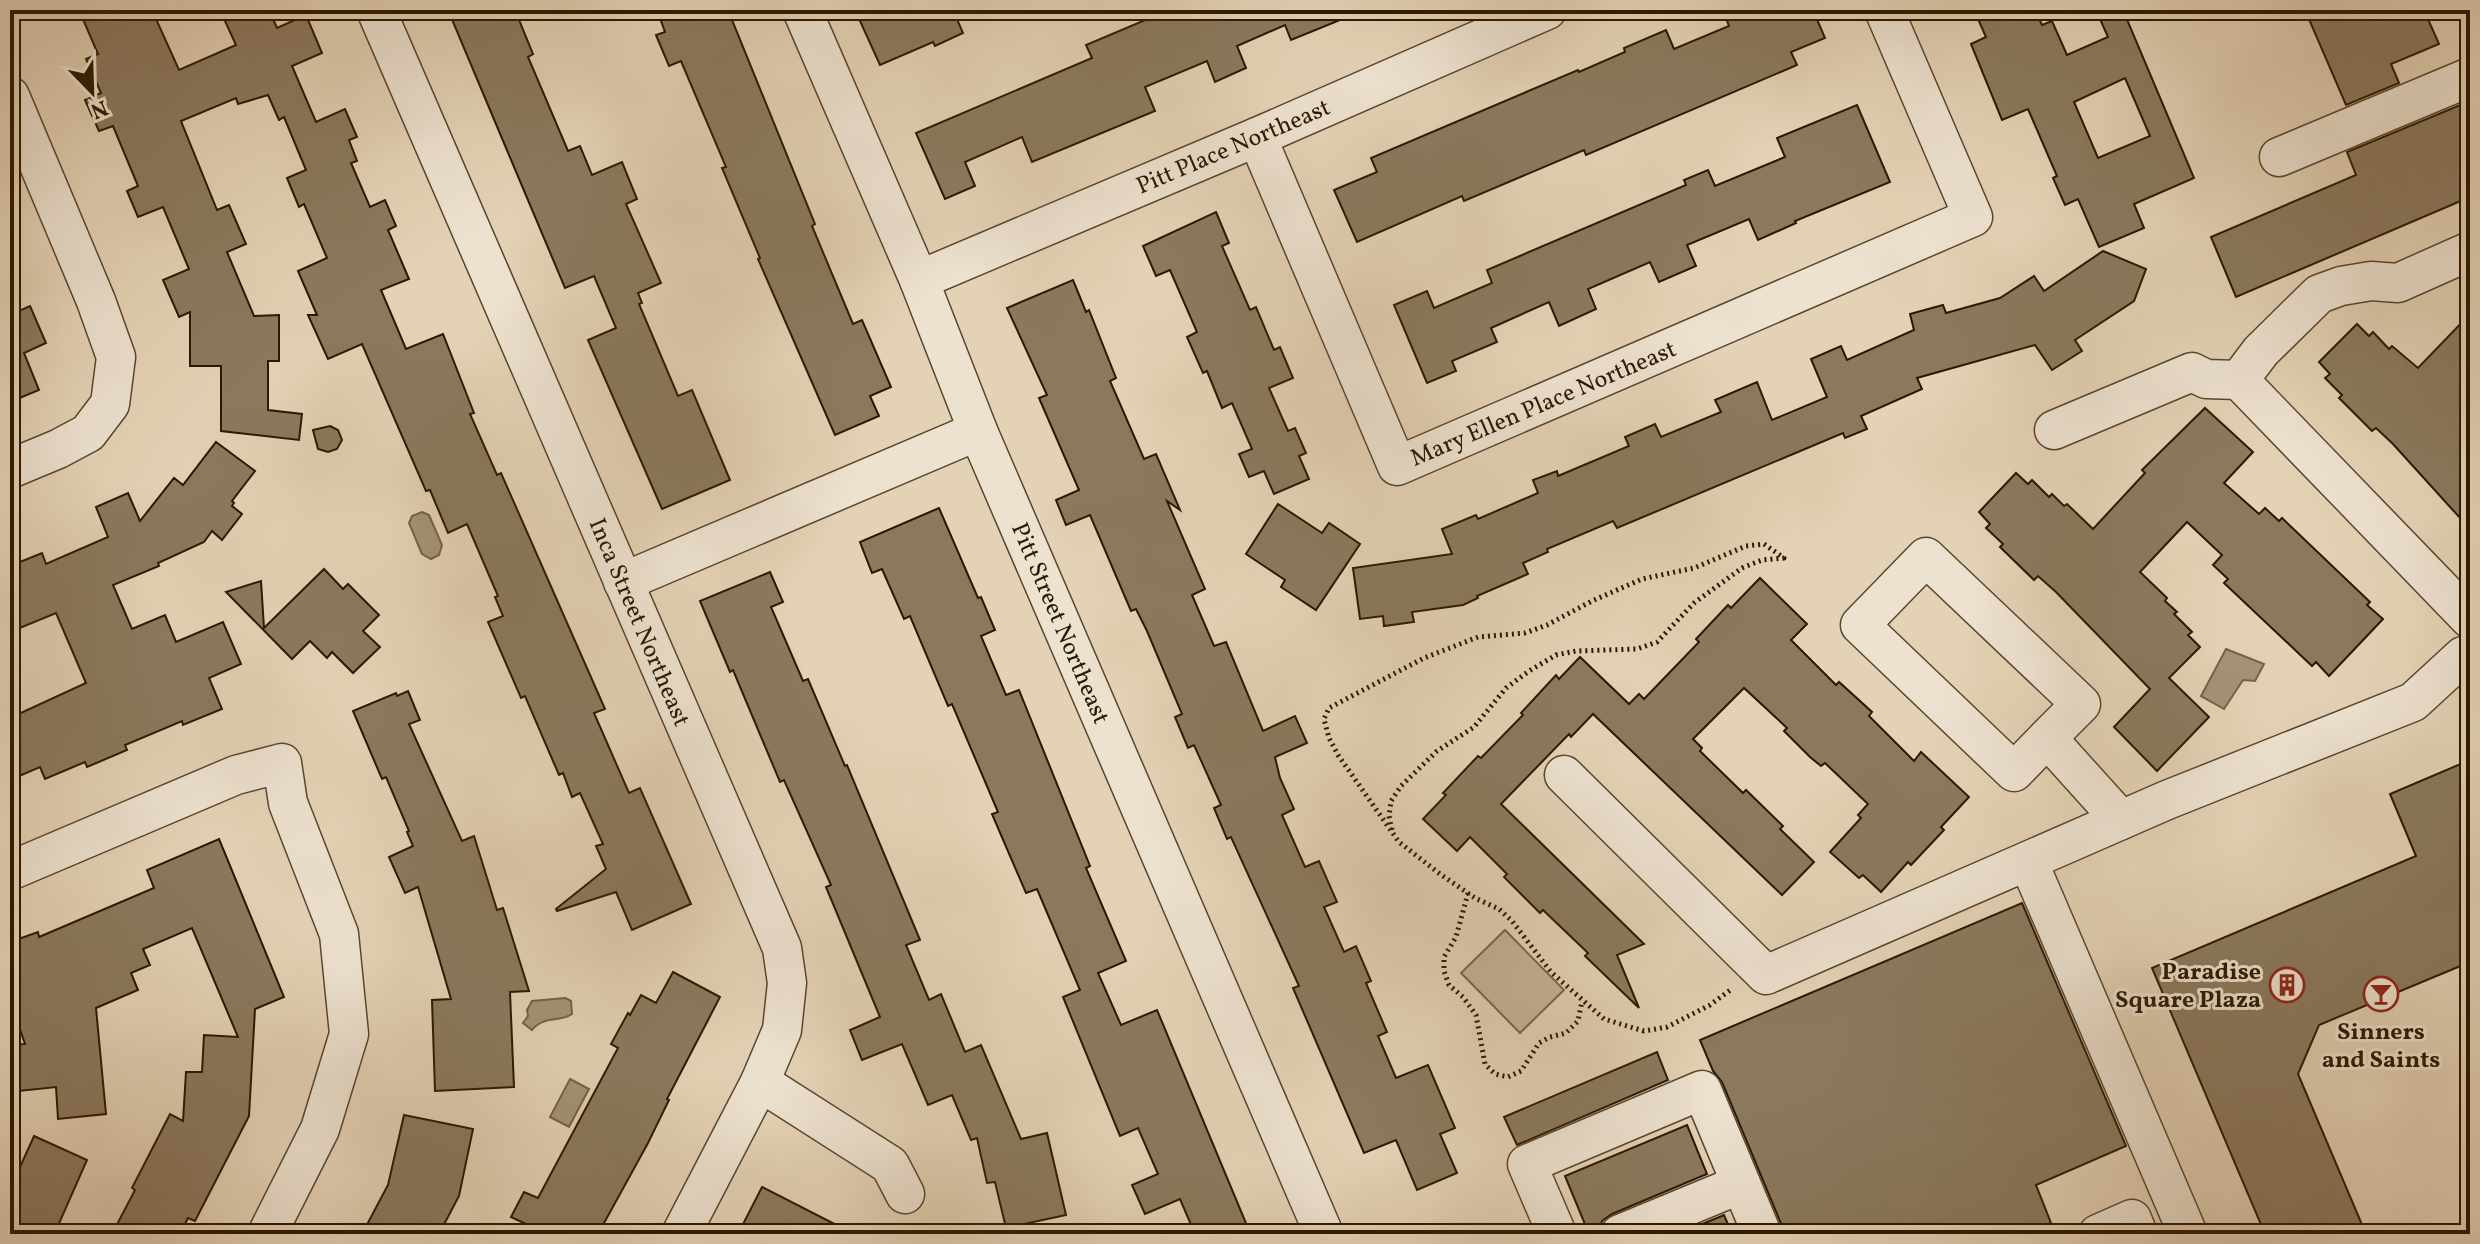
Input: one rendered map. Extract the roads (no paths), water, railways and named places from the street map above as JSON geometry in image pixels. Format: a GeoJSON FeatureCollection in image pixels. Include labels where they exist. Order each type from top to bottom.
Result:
{"type":"FeatureCollection","features":[{"type":"Feature","properties":{"kind":"street","name":"Inca Street Northeast"},"geometry":{"type":"LineString","coordinates":[[376,10],[782,948],[787,983],[782,1030],[760,1082],[681,1234]]}},
{"type":"Feature","properties":{"kind":"street","name":"Pitt Street Northeast"},"geometry":{"type":"LineString","coordinates":[[802,10],[919,280],[978,431],[1324,1234]]}},
{"type":"Feature","properties":{"kind":"street","name":"Pitt Place Northeast"},"geometry":{"type":"LineString","coordinates":[[919,280],[1547,10]]}},
{"type":"Feature","properties":{"kind":"street","name":"Mary Ellen Place Northeast"},"geometry":{"type":"LineString","coordinates":[[1257,137],[1397,466],[1973,217],[1884,10]]}},
{"type":"Feature","properties":{"kind":"street"},"geometry":{"type":"LineString","coordinates":[[2279,157],[2470,77]]}},
{"type":"Feature","properties":{"kind":"street"},"geometry":{"type":"LineString","coordinates":[[10,96],[96,301],[116,357],[110,404],[88,433],[10,469]]}},
{"type":"Feature","properties":{"kind":"street"},"geometry":{"type":"LineString","coordinates":[[2239,380],[2261,351],[2319,294],[2341,286],[2371,281],[2398,283],[2470,251]]}},
{"type":"Feature","properties":{"kind":"street"},"geometry":{"type":"LineString","coordinates":[[2054,430],[2192,372],[2206,379],[2239,380],[2470,619]]}},
{"type":"Feature","properties":{"kind":"street"},"geometry":{"type":"LineString","coordinates":[[623,582],[978,431]]}},
{"type":"Feature","properties":{"kind":"street"},"geometry":{"type":"LineString","coordinates":[[1926,557],[2081,704],[2047,738],[2014,772],[1860,625],[1926,557]]}},
{"type":"Feature","properties":{"kind":"street"},"geometry":{"type":"LineString","coordinates":[[1564,775],[1766,975],[2121,820],[2413,702],[2463,656],[2470,655]]}},
{"type":"Feature","properties":{"kind":"street"},"geometry":{"type":"LineString","coordinates":[[2047,738],[2121,820]]}},
{"type":"Feature","properties":{"kind":"street"},"geometry":{"type":"LineString","coordinates":[[10,871],[236,775],[282,763],[288,803],[339,934],[349,1034],[320,1129],[267,1234]]}},
{"type":"Feature","properties":{"kind":"street"},"geometry":{"type":"LineString","coordinates":[[2028,861],[2188,1234]]}},
{"type":"Feature","properties":{"kind":"street"},"geometry":{"type":"LineString","coordinates":[[760,1082],[890,1165],[905,1194]]}},
{"type":"Feature","properties":{"kind":"street"},"geometry":{"type":"LineString","coordinates":[[1557,1234],[1527,1164],[1702,1090],[1762,1234]]}},
{"type":"Feature","properties":{"kind":"street"},"geometry":{"type":"LineString","coordinates":[[1620,1234],[1741,1184]]}},
{"type":"Feature","properties":{"kind":"street"},"geometry":{"type":"LineString","coordinates":[[2098,1234],[2132,1219],[2138,1234]]}},
{"type":"Feature","properties":{"kind":"place","name":"Paradise Square Plaza"},"geometry":{"type":"Point","coordinates":[2287,985]}},
{"type":"Feature","properties":{"kind":"place","name":"Sinners and Saints"},"geometry":{"type":"Point","coordinates":[2381,994]}}]}
